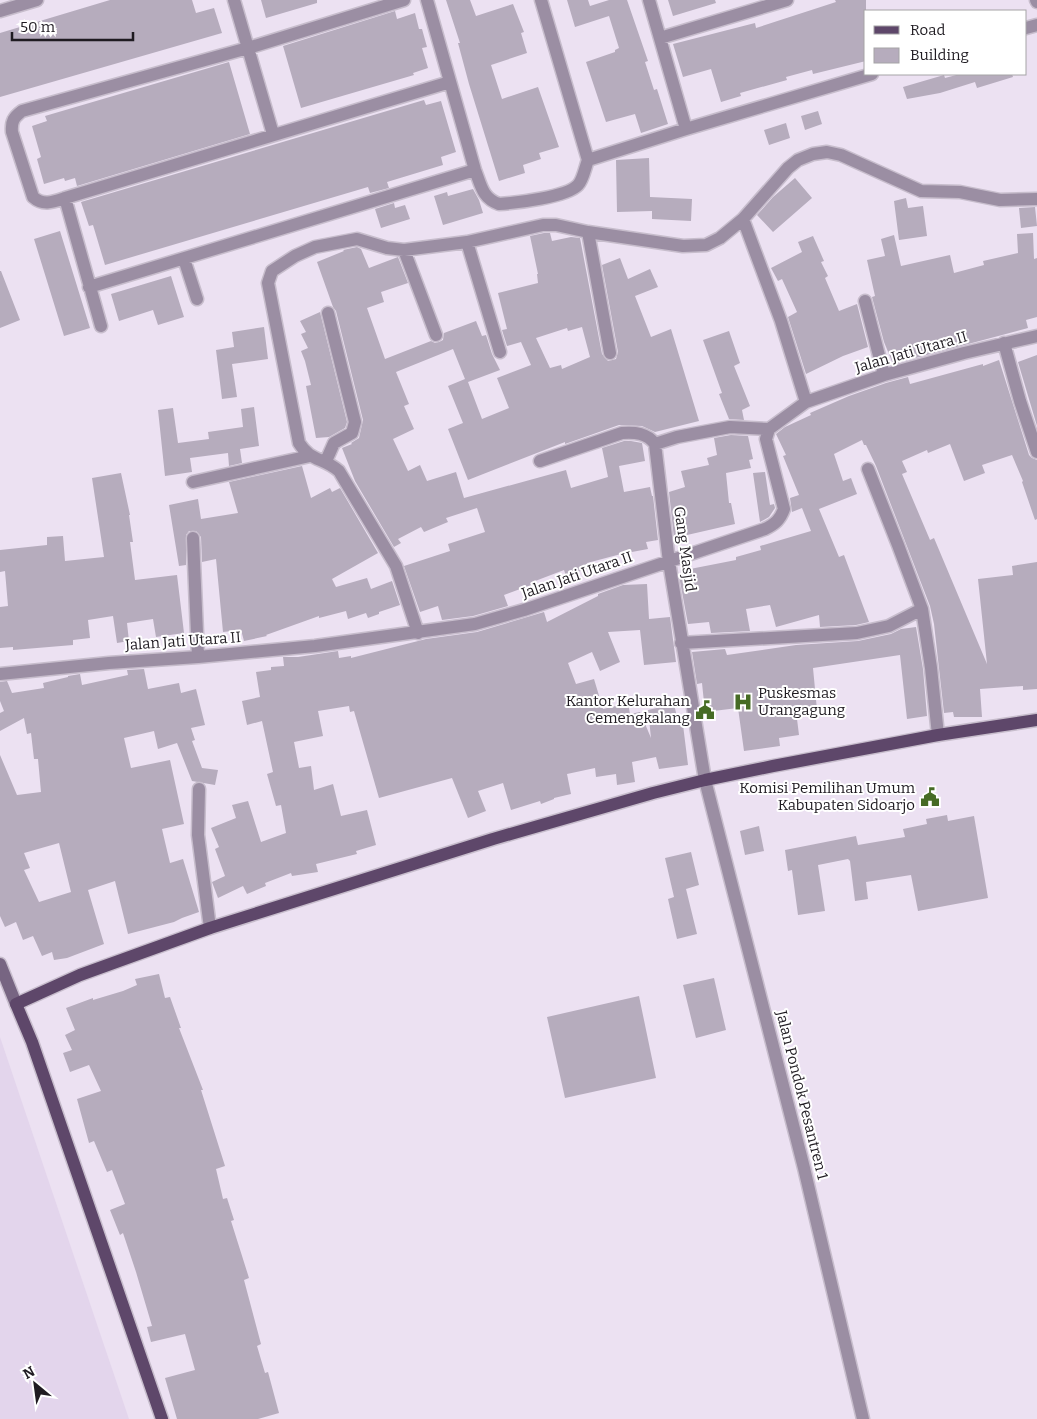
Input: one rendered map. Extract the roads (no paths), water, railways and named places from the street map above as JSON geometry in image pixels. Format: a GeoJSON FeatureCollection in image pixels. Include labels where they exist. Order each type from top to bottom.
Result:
{"type":"FeatureCollection","features":[{"type":"Feature","properties":{"kind":"main road"},"geometry":{"type":"LineString","coordinates":[[16,1004],[80,975],[210,928],[493,839],[652,793],[705,780],[938,736],[1037,720]]}},
{"type":"Feature","properties":{"kind":"main road"},"geometry":{"type":"LineString","coordinates":[[0,964],[32,1042],[162,1419]]}},
{"type":"Feature","properties":{"kind":"street"},"geometry":{"type":"LineString","coordinates":[[0,11],[37,0]]}},
{"type":"Feature","properties":{"kind":"street"},"geometry":{"type":"LineString","coordinates":[[234,0],[273,134]]}},
{"type":"Feature","properties":{"kind":"street"},"geometry":{"type":"LineString","coordinates":[[404,0],[248,48],[22,111],[15,116],[6,132],[33,197],[38,202],[46,203],[65,198],[450,82]]}},
{"type":"Feature","properties":{"kind":"street"},"geometry":{"type":"LineString","coordinates":[[427,0],[484,194],[490,201],[498,204],[571,191],[579,184],[588,160],[541,0]]}},
{"type":"Feature","properties":{"kind":"street"},"geometry":{"type":"LineString","coordinates":[[649,0],[686,129]]}},
{"type":"Feature","properties":{"kind":"street"},"geometry":{"type":"LineString","coordinates":[[660,38],[787,0]]}},
{"type":"Feature","properties":{"kind":"street"},"geometry":{"type":"LineString","coordinates":[[588,160],[869,75]]}},
{"type":"Feature","properties":{"kind":"street"},"geometry":{"type":"LineString","coordinates":[[418,633],[396,566],[339,471],[326,461],[310,456],[299,443],[268,283],[272,270],[315,247],[344,240],[362,239],[387,248],[404,250],[467,242],[543,225],[563,226],[588,232],[696,247],[706,245],[720,238],[743,219],[788,168],[798,160],[814,154],[827,152],[842,155],[921,191],[960,192],[1000,200],[1037,199]]}},
{"type":"Feature","properties":{"kind":"street"},"geometry":{"type":"LineString","coordinates":[[90,287],[476,170]]}},
{"type":"Feature","properties":{"kind":"street"},"geometry":{"type":"LineString","coordinates":[[65,198],[101,326]]}},
{"type":"Feature","properties":{"kind":"street"},"geometry":{"type":"LineString","coordinates":[[743,219],[781,321],[806,402]]}},
{"type":"Feature","properties":{"kind":"street"},"geometry":{"type":"LineString","coordinates":[[588,232],[610,353]]}},
{"type":"Feature","properties":{"kind":"street"},"geometry":{"type":"LineString","coordinates":[[467,242],[500,352]]}},
{"type":"Feature","properties":{"kind":"street"},"geometry":{"type":"LineString","coordinates":[[404,250],[436,335]]}},
{"type":"Feature","properties":{"kind":"street"},"geometry":{"type":"LineString","coordinates":[[184,258],[197,299]]}},
{"type":"Feature","properties":{"kind":"street"},"geometry":{"type":"LineString","coordinates":[[865,301],[884,375]]}},
{"type":"Feature","properties":{"kind":"street"},"geometry":{"type":"LineString","coordinates":[[326,461],[334,443],[352,432],[355,422],[328,313]]}},
{"type":"Feature","properties":{"kind":"street","name":"Jalan Jati Utara II"},"geometry":{"type":"LineString","coordinates":[[0,674],[315,646],[418,633],[496,619],[669,562],[765,529],[774,524],[781,517],[784,509],[766,439],[770,429],[806,402],[884,375],[1037,336]]}},
{"type":"Feature","properties":{"kind":"street"},"geometry":{"type":"LineString","coordinates":[[1004,343],[1037,452]]}},
{"type":"Feature","properties":{"kind":"street"},"geometry":{"type":"LineString","coordinates":[[540,461],[633,432],[652,439],[655,444],[677,437],[730,427],[770,429]]}},
{"type":"Feature","properties":{"kind":"street","name":"Gang Masjid"},"geometry":{"type":"LineString","coordinates":[[655,444],[669,562],[680,623],[681,643],[705,780]]}},
{"type":"Feature","properties":{"kind":"street"},"geometry":{"type":"LineString","coordinates":[[193,482],[310,456]]}},
{"type":"Feature","properties":{"kind":"street"},"geometry":{"type":"LineString","coordinates":[[868,469],[922,610],[931,668],[938,736]]}},
{"type":"Feature","properties":{"kind":"street"},"geometry":{"type":"LineString","coordinates":[[193,538],[198,657]]}},
{"type":"Feature","properties":{"kind":"street"},"geometry":{"type":"LineString","coordinates":[[681,643],[800,638],[872,631],[889,626],[922,610]]}},
{"type":"Feature","properties":{"kind":"street","name":"Jalan Pondok Pesantren 1"},"geometry":{"type":"LineString","coordinates":[[705,780],[802,1159],[862,1419]]}},
{"type":"Feature","properties":{"kind":"street"},"geometry":{"type":"LineString","coordinates":[[200,788],[198,834],[210,928]]}},
{"type":"Feature","properties":{"kind":"place","name":"Puskesmas Urangagung"},"geometry":{"type":"Point","coordinates":[743,702]}},
{"type":"Feature","properties":{"kind":"place","name":"Kantor Kelurahan Cemengkalang"},"geometry":{"type":"Point","coordinates":[705,710]}},
{"type":"Feature","properties":{"kind":"place","name":"Komisi Pemilihan Umum Kabupaten Sidoarjo"},"geometry":{"type":"Point","coordinates":[930,797]}}]}
